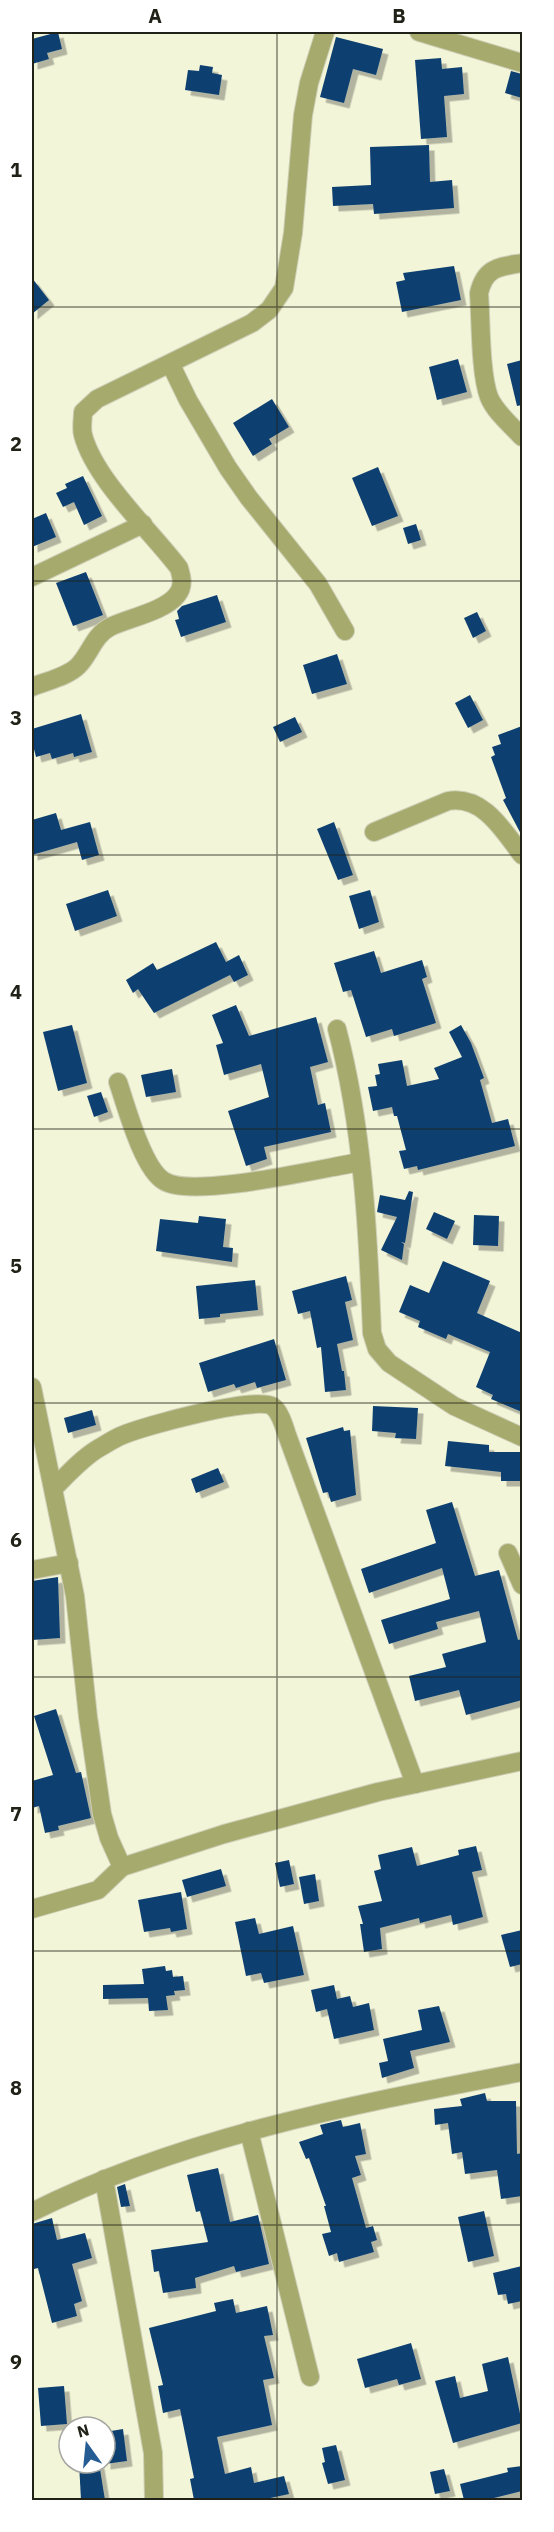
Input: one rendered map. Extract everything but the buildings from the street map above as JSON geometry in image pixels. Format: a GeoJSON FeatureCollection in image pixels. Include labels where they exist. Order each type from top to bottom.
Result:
{"type":"FeatureCollection","features":[{"type":"Feature","properties":{"kind":"street"},"geometry":{"type":"LineString","coordinates":[[32,687],[72,672],[81,664],[97,637],[109,628],[171,601],[179,592],[183,581],[179,568],[109,483],[90,453],[82,434],[83,412],[97,399],[171,365],[252,323],[269,310],[284,288],[293,232],[303,115],[309,83],[325,32]]}},
{"type":"Feature","properties":{"kind":"street"},"geometry":{"type":"LineString","coordinates":[[419,32],[522,63]]}},
{"type":"Feature","properties":{"kind":"street"},"geometry":{"type":"LineString","coordinates":[[522,263],[490,271],[482,279],[479,293],[486,381],[490,398],[499,412],[522,437]]}},
{"type":"Feature","properties":{"kind":"street"},"geometry":{"type":"LineString","coordinates":[[171,365],[228,468],[318,584],[345,631]]}},
{"type":"Feature","properties":{"kind":"street"},"geometry":{"type":"LineString","coordinates":[[32,576],[143,524]]}},
{"type":"Feature","properties":{"kind":"street"},"geometry":{"type":"LineString","coordinates":[[374,832],[448,801],[460,799],[472,802],[484,810],[522,855]]}},
{"type":"Feature","properties":{"kind":"street"},"geometry":{"type":"LineString","coordinates":[[337,1029],[349,1076],[360,1162],[368,1235],[372,1333],[377,1349],[389,1363],[454,1406],[522,1437]]}},
{"type":"Feature","properties":{"kind":"street"},"geometry":{"type":"LineString","coordinates":[[118,1082],[138,1139],[153,1170],[165,1182],[186,1187],[214,1186],[360,1162]]}},
{"type":"Feature","properties":{"kind":"street"},"geometry":{"type":"LineString","coordinates":[[32,1387],[69,1563],[102,1814],[109,1838],[122,1867]]}},
{"type":"Feature","properties":{"kind":"street"},"geometry":{"type":"LineString","coordinates":[[54,1488],[96,1450],[123,1435],[190,1415],[261,1404],[272,1406],[279,1415],[287,1435],[415,1784]]}},
{"type":"Feature","properties":{"kind":"street"},"geometry":{"type":"LineString","coordinates":[[508,1553],[522,1585]]}},
{"type":"Feature","properties":{"kind":"street"},"geometry":{"type":"LineString","coordinates":[[32,1570],[69,1563]]}},
{"type":"Feature","properties":{"kind":"street"},"geometry":{"type":"LineString","coordinates":[[32,1909],[98,1890],[122,1867],[224,1834],[415,1784],[522,1761]]}},
{"type":"Feature","properties":{"kind":"street"},"geometry":{"type":"LineString","coordinates":[[32,2212],[104,2179],[249,2132],[375,2100],[522,2072]]}},
{"type":"Feature","properties":{"kind":"street"},"geometry":{"type":"LineString","coordinates":[[249,2132],[310,2377]]}},
{"type":"Feature","properties":{"kind":"street"},"geometry":{"type":"LineString","coordinates":[[104,2179],[153,2453],[154,2500]]}}]}
